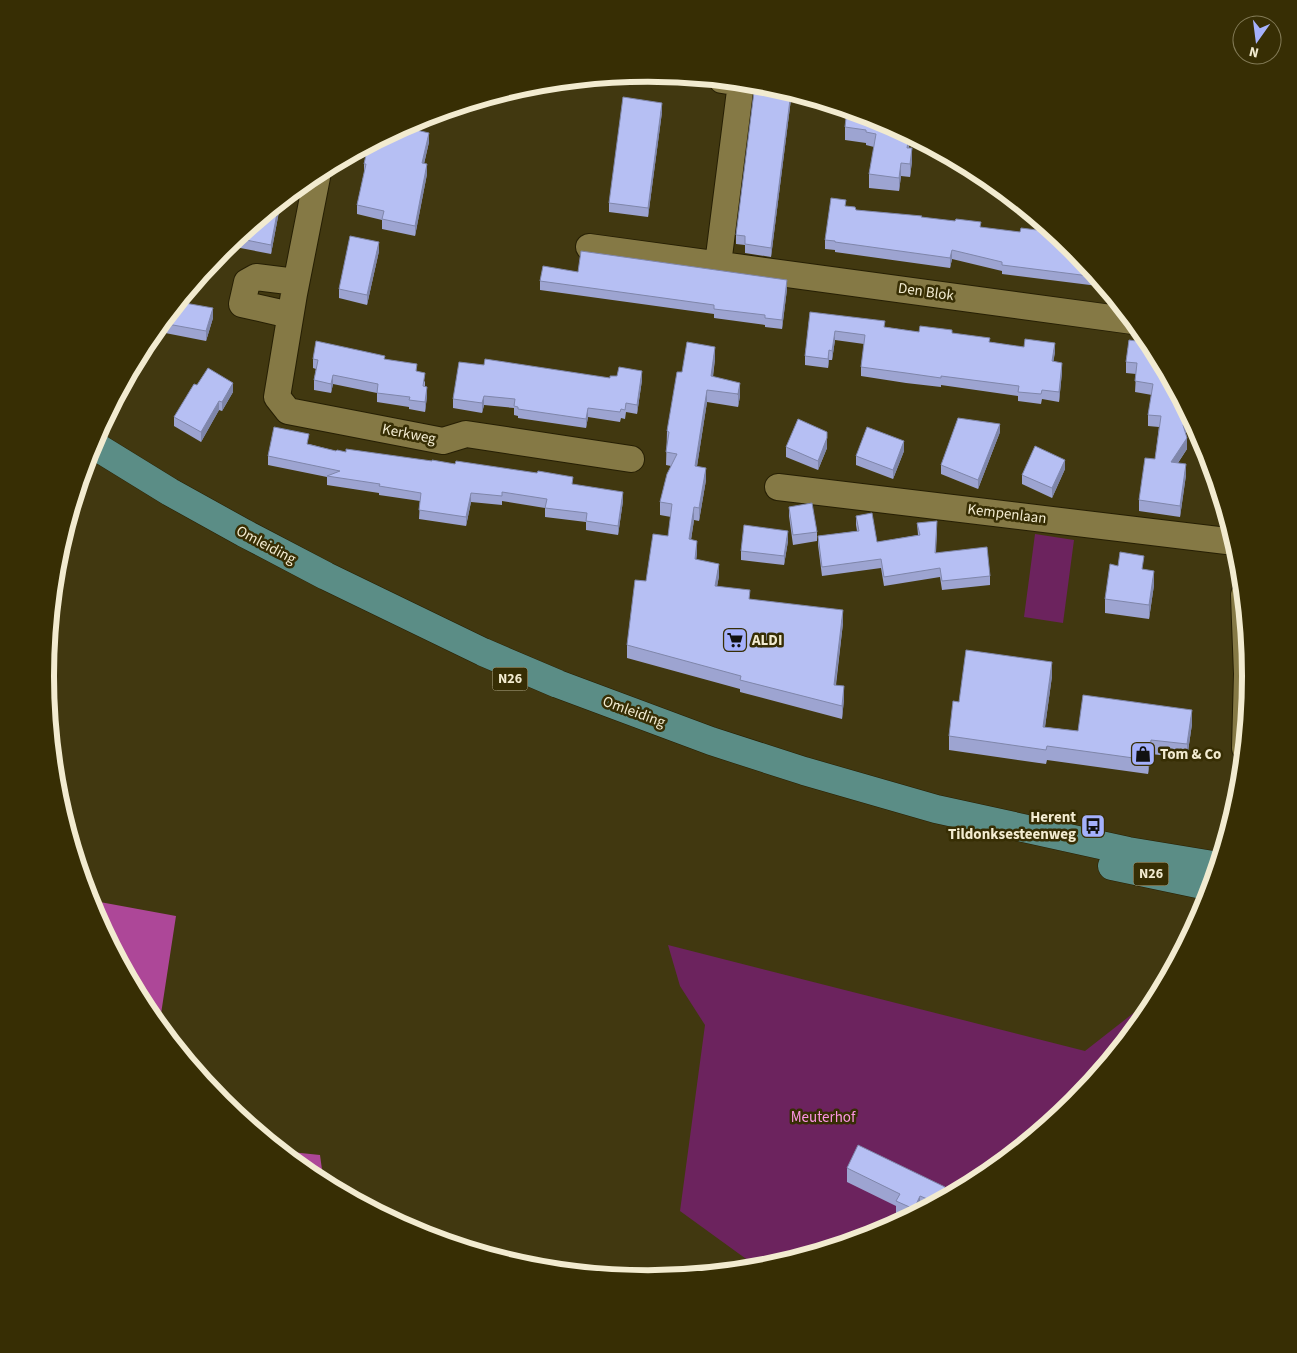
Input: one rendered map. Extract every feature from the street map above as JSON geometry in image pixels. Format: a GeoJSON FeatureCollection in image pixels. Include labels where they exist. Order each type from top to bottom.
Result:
{"type":"FeatureCollection","features":[{"type":"Feature","properties":{"kind":"main road","name":"Omleiding"},"geometry":{"type":"LineString","coordinates":[[99,448],[244,534],[483,652],[558,684],[711,741],[804,771],[927,806],[1128,851],[1213,865]]}},
{"type":"Feature","properties":{"kind":"main road","name":"Omleiding"},"geometry":{"type":"LineString","coordinates":[[94,463],[248,554],[329,595],[504,677],[630,728],[765,775],[864,804],[1090,861],[1205,886]]}},
{"type":"Feature","properties":{"kind":"street"},"geometry":{"type":"LineString","coordinates":[[718,264],[740,89]]}},
{"type":"Feature","properties":{"kind":"street","name":"Kerkweg"},"geometry":{"type":"LineString","coordinates":[[316,184],[290,315],[277,397],[288,411],[443,441],[466,434],[631,459]]}},
{"type":"Feature","properties":{"kind":"street","name":"Den Blok"},"geometry":{"type":"LineString","coordinates":[[589,248],[1124,320]]}},
{"type":"Feature","properties":{"kind":"street"},"geometry":{"type":"LineString","coordinates":[[290,315],[242,304],[246,282],[256,277],[296,282]]}},
{"type":"Feature","properties":{"kind":"street","name":"Kempenlaan"},"geometry":{"type":"LineString","coordinates":[[778,487],[1227,541]]}},
{"type":"Feature","properties":{"kind":"green space"},"geometry":{"type":"Polygon","coordinates":[[[1035,534],[1074,540],[1063,623],[1024,617],[1035,534]]]}},
{"type":"Feature","properties":{"kind":"green space","name":"Meuterhof"},"geometry":{"type":"Polygon","coordinates":[[[668,945],[1085,1051],[1145,1004],[1096,1069],[1069,1097],[1041,1124],[979,1171],[946,1192],[876,1226],[840,1240],[802,1251],[751,1262],[680,1211],[705,1025],[680,986],[668,945]]]}},
{"type":"Feature","properties":{"kind":"shaded area"},"geometry":{"type":"Polygon","coordinates":[[[98,902],[176,916],[161,1016],[133,974],[98,902]]]}},
{"type":"Feature","properties":{"kind":"shaded area"},"geometry":{"type":"Polygon","coordinates":[[[292,1152],[320,1155],[323,1174],[292,1152]]]}},
{"type":"Feature","properties":{"kind":"building"},"geometry":{"type":"Polygon","coordinates":[[[754,91],[790,99],[771,248],[745,244],[745,236],[736,235],[754,91]]]}},
{"type":"Feature","properties":{"kind":"building"},"geometry":{"type":"Polygon","coordinates":[[[623,97],[662,103],[648,208],[609,203],[623,97]]]}},
{"type":"Feature","properties":{"kind":"building"},"geometry":{"type":"Polygon","coordinates":[[[846,115],[908,141],[907,148],[912,148],[910,164],[901,163],[899,178],[869,174],[876,134],[866,132],[866,130],[845,127],[846,115]]]}},
{"type":"Feature","properties":{"kind":"building"},"geometry":{"type":"Polygon","coordinates":[[[415,130],[429,133],[422,163],[427,164],[415,226],[382,219],[384,211],[357,205],[366,164],[364,164],[366,153],[385,143],[415,130]]]}},
{"type":"Feature","properties":{"kind":"building"},"geometry":{"type":"Polygon","coordinates":[[[831,198],[846,200],[845,206],[855,207],[856,210],[981,222],[980,227],[1020,232],[1021,228],[1043,231],[1088,276],[1002,265],[1002,262],[952,250],[950,258],[825,240],[831,198]]]}},
{"type":"Feature","properties":{"kind":"building"},"geometry":{"type":"Polygon","coordinates":[[[277,212],[271,245],[245,240],[277,212]]]}},
{"type":"Feature","properties":{"kind":"building"},"geometry":{"type":"Polygon","coordinates":[[[350,236],[379,242],[367,295],[339,289],[350,236]]]}},
{"type":"Feature","properties":{"kind":"building"},"geometry":{"type":"Polygon","coordinates":[[[581,251],[787,280],[782,320],[765,318],[765,315],[714,309],[714,305],[540,281],[543,266],[578,272],[581,251]]]}},
{"type":"Feature","properties":{"kind":"building"},"geometry":{"type":"Polygon","coordinates":[[[186,303],[213,308],[206,331],[170,324],[186,303]]]}},
{"type":"Feature","properties":{"kind":"building"},"geometry":{"type":"Polygon","coordinates":[[[810,312],[885,321],[884,327],[919,332],[920,326],[952,330],[952,333],[990,338],[989,342],[1024,347],[1025,339],[1055,343],[1052,361],[1062,363],[1059,392],[1042,390],[1041,394],[1018,392],[1019,386],[861,367],[865,335],[835,331],[832,351],[829,350],[828,359],[805,356],[810,312]]]}},
{"type":"Feature","properties":{"kind":"building"},"geometry":{"type":"Polygon","coordinates":[[[1129,340],[1140,341],[1164,379],[1186,421],[1183,425],[1187,438],[1171,462],[1186,464],[1180,506],[1139,500],[1145,458],[1155,459],[1161,416],[1148,415],[1153,384],[1135,381],[1137,363],[1126,362],[1129,340]]]}},
{"type":"Feature","properties":{"kind":"building"},"geometry":{"type":"Polygon","coordinates":[[[316,341],[385,356],[384,359],[417,364],[416,371],[425,373],[423,386],[427,387],[425,402],[409,400],[410,397],[377,393],[378,384],[333,375],[331,384],[314,380],[318,360],[313,359],[316,341]]]}},
{"type":"Feature","properties":{"kind":"building"},"geometry":{"type":"Polygon","coordinates":[[[687,342],[715,347],[711,376],[740,383],[738,394],[707,390],[695,466],[706,468],[699,508],[694,507],[689,539],[697,541],[695,559],[719,564],[715,586],[750,590],[749,599],[843,610],[834,685],[844,686],[842,706],[740,680],[741,676],[627,645],[635,580],[646,581],[653,534],[668,536],[672,504],[660,502],[667,474],[677,454],[666,452],[669,432],[667,431],[677,372],[682,372],[687,342]]]}},
{"type":"Feature","properties":{"kind":"building"},"geometry":{"type":"Polygon","coordinates":[[[485,359],[610,378],[610,376],[617,376],[619,367],[642,371],[637,405],[626,403],[625,410],[621,409],[620,412],[588,408],[586,419],[518,409],[518,407],[514,406],[515,399],[484,396],[482,403],[453,399],[459,362],[484,365],[485,359]]]}},
{"type":"Feature","properties":{"kind":"building"},"geometry":{"type":"Polygon","coordinates":[[[208,368],[233,383],[222,402],[219,401],[201,432],[174,417],[194,384],[197,385],[208,368]]]}},
{"type":"Feature","properties":{"kind":"building"},"geometry":{"type":"Polygon","coordinates":[[[958,418],[1000,424],[978,480],[941,465],[958,418]]]}},
{"type":"Feature","properties":{"kind":"building"},"geometry":{"type":"Polygon","coordinates":[[[798,419],[827,432],[827,438],[818,461],[786,447],[798,419]]]}},
{"type":"Feature","properties":{"kind":"building"},"geometry":{"type":"Polygon","coordinates":[[[274,427],[309,434],[307,444],[336,451],[346,452],[346,449],[455,464],[456,461],[573,477],[572,484],[623,492],[618,526],[586,521],[587,513],[545,508],[547,499],[502,492],[502,496],[471,493],[466,517],[419,510],[421,493],[379,486],[380,484],[327,476],[340,471],[268,456],[274,427]]]}},
{"type":"Feature","properties":{"kind":"building"},"geometry":{"type":"Polygon","coordinates":[[[867,427],[904,441],[893,470],[856,456],[867,427]]]}},
{"type":"Feature","properties":{"kind":"building"},"geometry":{"type":"Polygon","coordinates":[[[1035,446],[1065,460],[1052,488],[1022,475],[1035,446]]]}},
{"type":"Feature","properties":{"kind":"building"},"geometry":{"type":"Polygon","coordinates":[[[812,503],[817,532],[793,535],[789,507],[812,503]]]}},
{"type":"Feature","properties":{"kind":"building"},"geometry":{"type":"Polygon","coordinates":[[[872,513],[877,542],[920,535],[917,523],[937,521],[935,553],[987,547],[990,576],[942,581],[940,568],[884,577],[881,559],[822,567],[818,536],[859,531],[856,516],[872,513]]]}},
{"type":"Feature","properties":{"kind":"building"},"geometry":{"type":"Polygon","coordinates":[[[744,525],[788,531],[784,556],[741,551],[744,525]]]}},
{"type":"Feature","properties":{"kind":"building"},"geometry":{"type":"Polygon","coordinates":[[[1120,552],[1144,556],[1142,569],[1154,571],[1149,605],[1105,599],[1110,564],[1118,566],[1120,552]]]}},
{"type":"Feature","properties":{"kind":"building"},"geometry":{"type":"Polygon","coordinates":[[[966,650],[1052,662],[1043,727],[1078,731],[1083,695],[1192,710],[1187,744],[1151,740],[1148,760],[1047,746],[1046,750],[949,736],[953,701],[959,702],[966,650]]]}},
{"type":"Feature","properties":{"kind":"building"},"geometry":{"type":"Polygon","coordinates":[[[858,1145],[945,1187],[941,1195],[930,1200],[920,1196],[914,1209],[896,1201],[900,1194],[847,1168],[858,1145]]]}},
{"type":"Feature","properties":{"kind":"place","name":"ALDI"},"geometry":{"type":"Point","coordinates":[735,640]}},
{"type":"Feature","properties":{"kind":"place","name":"Tom & Co"},"geometry":{"type":"Point","coordinates":[1143,754]}},
{"type":"Feature","properties":{"kind":"place","name":"Herent Tildonksesteenweg"},"geometry":{"type":"Point","coordinates":[1093,826]}}]}
